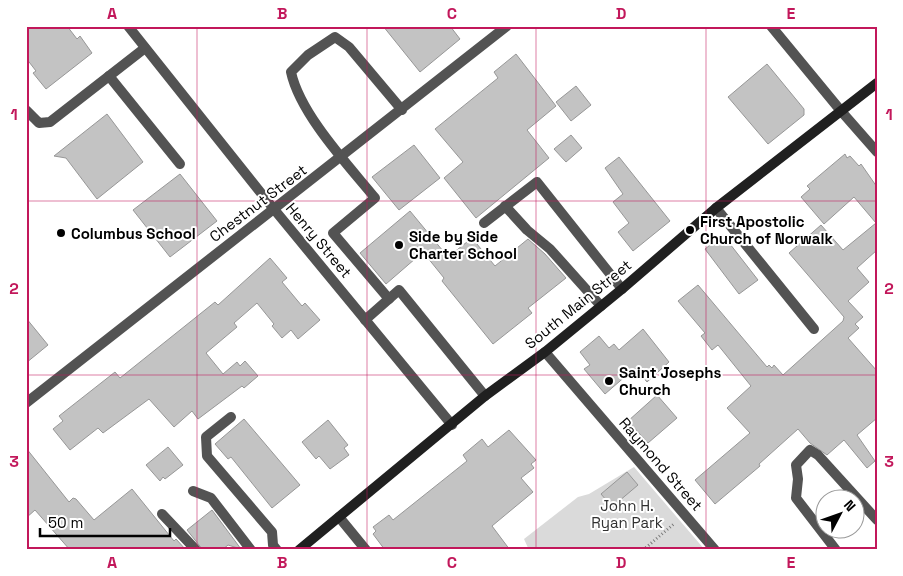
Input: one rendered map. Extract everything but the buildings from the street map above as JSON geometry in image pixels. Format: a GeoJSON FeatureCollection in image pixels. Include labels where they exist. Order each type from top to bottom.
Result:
{"type":"FeatureCollection","features":[{"type":"Feature","properties":{"kind":"main road","name":"South Main Street"},"geometry":{"type":"LineString","coordinates":[[299,550],[486,396],[622,289],[716,208],[877,83]]}},
{"type":"Feature","properties":{"kind":"street","name":"Henry Street"},"geometry":{"type":"LineString","coordinates":[[128,26],[452,425]]}},
{"type":"Feature","properties":{"kind":"street","name":"Chestnut Street"},"geometry":{"type":"LineString","coordinates":[[26,403],[274,208],[342,158],[507,26]]}},
{"type":"Feature","properties":{"kind":"street"},"geometry":{"type":"LineString","coordinates":[[771,26],[877,152]]}},
{"type":"Feature","properties":{"kind":"street"},"geometry":{"type":"LineString","coordinates":[[389,299],[333,233],[375,198],[342,158],[294,86],[291,72],[308,55],[336,37],[349,47],[402,110]]}},
{"type":"Feature","properties":{"kind":"street"},"geometry":{"type":"LineString","coordinates":[[26,110],[39,123],[50,122],[145,48]]}},
{"type":"Feature","properties":{"kind":"street"},"geometry":{"type":"LineString","coordinates":[[109,76],[180,164]]}},
{"type":"Feature","properties":{"kind":"street"},"geometry":{"type":"LineString","coordinates":[[484,223],[537,182],[622,289]]}},
{"type":"Feature","properties":{"kind":"street"},"geometry":{"type":"LineString","coordinates":[[505,206],[527,230],[550,249],[600,306]]}},
{"type":"Feature","properties":{"kind":"street"},"geometry":{"type":"LineString","coordinates":[[716,208],[814,329]]}},
{"type":"Feature","properties":{"kind":"street"},"geometry":{"type":"LineString","coordinates":[[365,320],[399,290],[486,396]]}},
{"type":"Feature","properties":{"kind":"street","name":"Raymond Street"},"geometry":{"type":"LineString","coordinates":[[544,352],[715,550]]}},
{"type":"Feature","properties":{"kind":"street"},"geometry":{"type":"LineString","coordinates":[[231,417],[206,437],[207,456],[272,532],[273,545],[277,550]]}},
{"type":"Feature","properties":{"kind":"street"},"geometry":{"type":"LineString","coordinates":[[836,550],[796,498],[798,479],[796,465],[810,450],[818,455],[877,520]]}},
{"type":"Feature","properties":{"kind":"street"},"geometry":{"type":"LineString","coordinates":[[193,491],[211,498],[251,550]]}},
{"type":"Feature","properties":{"kind":"street"},"geometry":{"type":"LineString","coordinates":[[162,514],[196,550]]}},
{"type":"Feature","properties":{"kind":"street"},"geometry":{"type":"LineString","coordinates":[[339,517],[366,550]]}},
{"type":"Feature","properties":{"kind":"path"},"geometry":{"type":"LineString","coordinates":[[643,550],[677,522]]}},
{"type":"Feature","properties":{"kind":"green space","name":"John H. Ryan Park"},"geometry":{"type":"Polygon","coordinates":[[[634,467],[705,550],[529,550],[524,539],[578,497],[589,494],[634,467]]]}},
{"type":"Feature","properties":{"kind":"place","name":"First Apostolic Church of Norwalk"},"geometry":{"type":"Point","coordinates":[690,230]}},
{"type":"Feature","properties":{"kind":"place","name":"Columbus School"},"geometry":{"type":"Point","coordinates":[61,233]}},
{"type":"Feature","properties":{"kind":"place","name":"Side by Side Charter School"},"geometry":{"type":"Point","coordinates":[399,245]}},
{"type":"Feature","properties":{"kind":"place","name":"Saint Josephs Church"},"geometry":{"type":"Point","coordinates":[609,381]}}]}
